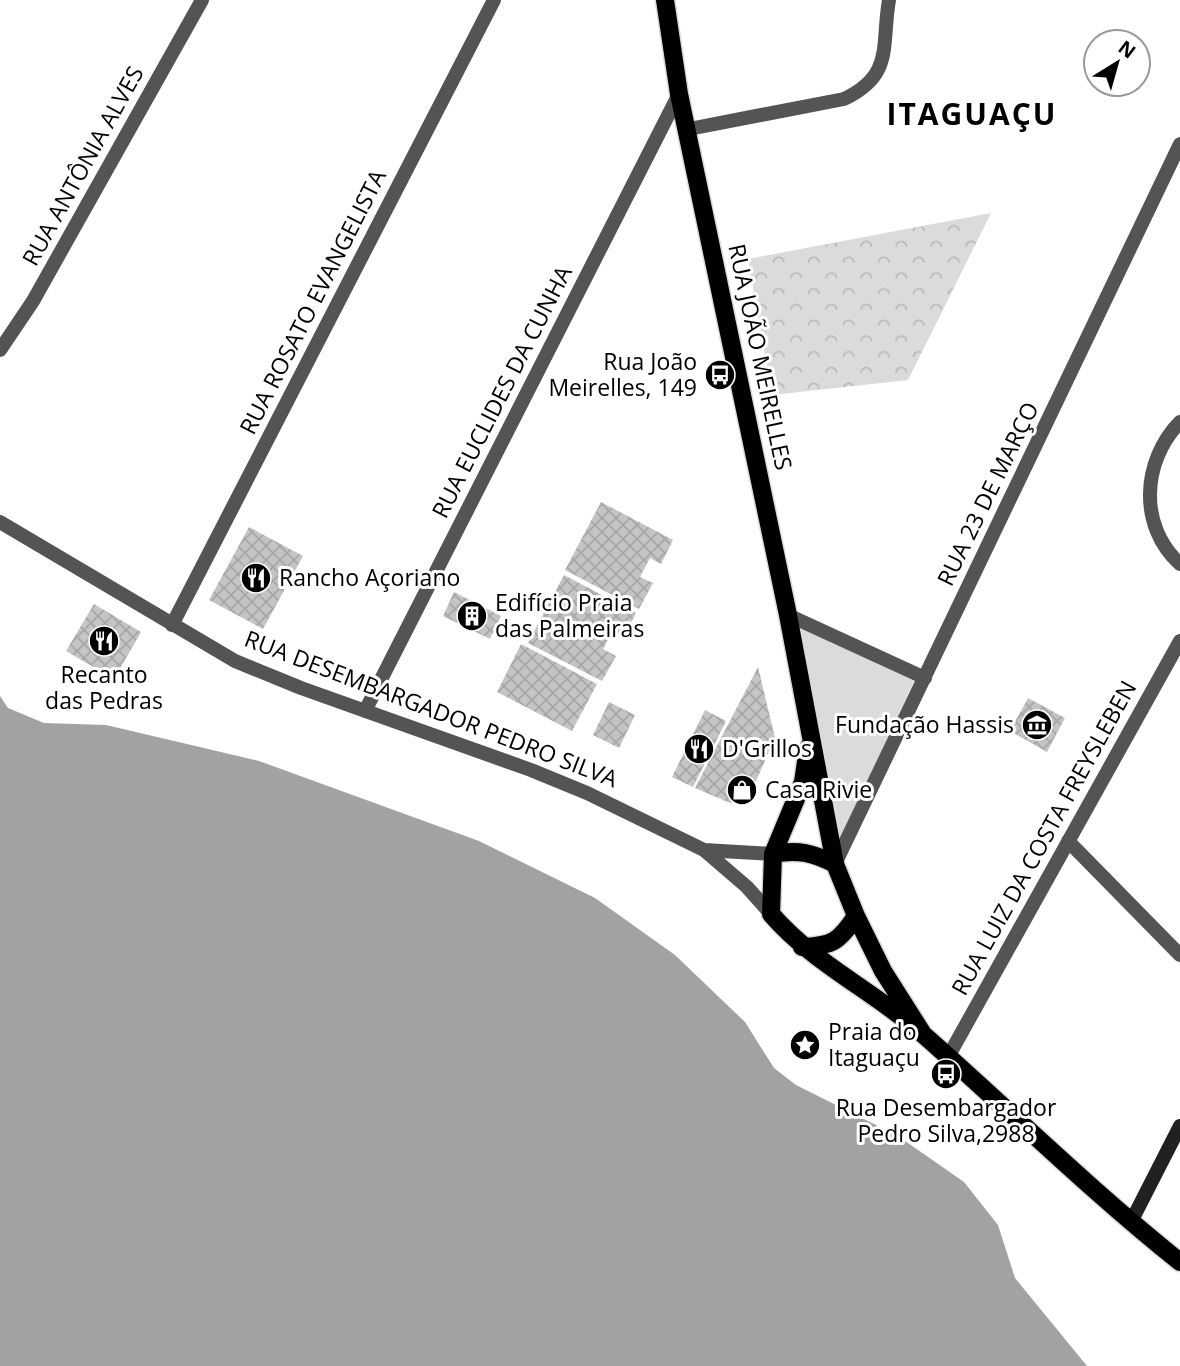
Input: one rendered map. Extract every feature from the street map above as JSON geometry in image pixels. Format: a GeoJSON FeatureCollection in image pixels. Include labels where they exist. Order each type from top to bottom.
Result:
{"type":"FeatureCollection","features":[{"type":"Feature","properties":{"kind":"main road","name":"RUA JOÃO MEIRELLES"},"geometry":{"type":"LineString","coordinates":[[665,0],[680,94],[788,615],[835,864]]}},
{"type":"Feature","properties":{"kind":"main road","name":"RUA JOÃO MEIRELLES"},"geometry":{"type":"LineString","coordinates":[[773,854],[803,782],[809,723]]}},
{"type":"Feature","properties":{"kind":"main road"},"geometry":{"type":"LineString","coordinates":[[771,914],[773,854],[790,850],[811,852],[835,864]]}},
{"type":"Feature","properties":{"kind":"main road","name":"RUA DESEMBARGADOR PEDRO SILVA"},"geometry":{"type":"LineString","coordinates":[[835,864],[856,916],[883,971],[923,1034]]}},
{"type":"Feature","properties":{"kind":"main road","name":"RUA DESEMBARGADOR PEDRO SILVA"},"geometry":{"type":"LineString","coordinates":[[771,914],[802,947],[923,1034],[1131,1222],[1180,1262]]}},
{"type":"Feature","properties":{"kind":"main road"},"geometry":{"type":"LineString","coordinates":[[802,947],[827,946],[846,932],[856,916]]}},
{"type":"Feature","properties":{"kind":"street","name":"RUA ANTÔNIA ALVES"},"geometry":{"type":"LineString","coordinates":[[0,350],[33,301],[202,0]]}},
{"type":"Feature","properties":{"kind":"street","name":"RUA ROSATO EVANGELISTA"},"geometry":{"type":"LineString","coordinates":[[172,625],[494,0]]}},
{"type":"Feature","properties":{"kind":"street"},"geometry":{"type":"LineString","coordinates":[[689,129],[844,99],[863,90],[878,74],[885,56],[889,0]]}},
{"type":"Feature","properties":{"kind":"street","name":"RUA EUCLIDES DA CUNHA"},"geometry":{"type":"LineString","coordinates":[[365,711],[680,94]]}},
{"type":"Feature","properties":{"kind":"street","name":"RUA 23 DE MARÇO"},"geometry":{"type":"LineString","coordinates":[[835,864],[1180,144]]}},
{"type":"Feature","properties":{"kind":"street"},"geometry":{"type":"LineString","coordinates":[[1180,422],[1153,465],[1148,498],[1157,535],[1180,564]]}},
{"type":"Feature","properties":{"kind":"street","name":"RUA DESEMBARGADOR PEDRO SILVA"},"geometry":{"type":"LineString","coordinates":[[0,522],[172,625],[254,669],[587,793],[704,850],[747,887],[771,914]]}},
{"type":"Feature","properties":{"kind":"street"},"geometry":{"type":"LineString","coordinates":[[788,615],[925,678]]}},
{"type":"Feature","properties":{"kind":"street","name":"RUA LUIZ DA COSTA FREYSLEBEN"},"geometry":{"type":"LineString","coordinates":[[948,1057],[1180,641]]}},
{"type":"Feature","properties":{"kind":"street"},"geometry":{"type":"LineString","coordinates":[[1068,841],[1180,955]]}},
{"type":"Feature","properties":{"kind":"street","name":"RUA DESEMBARGADOR PEDRO SILVA"},"geometry":{"type":"LineString","coordinates":[[704,850],[773,854]]}},
{"type":"Feature","properties":{"kind":"street"},"geometry":{"type":"LineString","coordinates":[[1131,1222],[1180,1126]]}},
{"type":"Feature","properties":{"kind":"green space"},"geometry":{"type":"Polygon","coordinates":[[[991,213],[908,380],[772,395],[748,259],[991,213]]]}},
{"type":"Feature","properties":{"kind":"green space"},"geometry":{"type":"Polygon","coordinates":[[[797,626],[914,681],[840,840],[797,626]]]}},
{"type":"Feature","properties":{"kind":"shaded area"},"geometry":{"type":"Polygon","coordinates":[[[0,696],[8,708],[44,723],[106,725],[259,761],[479,841],[595,898],[675,955],[745,1022],[774,1068],[796,1085],[898,1136],[964,1182],[998,1225],[1015,1278],[1087,1366],[0,1366],[0,696]]]}},
{"type":"Feature","properties":{"kind":"building"},"geometry":{"type":"Polygon","coordinates":[[[601,502],[673,540],[661,564],[650,558],[640,577],[653,583],[639,609],[565,570],[601,502]]]}},
{"type":"Feature","properties":{"kind":"building","name":"Rancho Açoriano"},"geometry":{"type":"Polygon","coordinates":[[[249,527],[303,556],[263,629],[209,600],[249,527]]]}},
{"type":"Feature","properties":{"kind":"building"},"geometry":{"type":"Polygon","coordinates":[[[564,575],[636,613],[624,636],[613,630],[603,649],[616,656],[602,681],[528,643],[564,575]]]}},
{"type":"Feature","properties":{"kind":"building","name":"Edifício Praia das Palmeiras"},"geometry":{"type":"Polygon","coordinates":[[[454,592],[501,616],[490,639],[443,616],[454,592]]]}},
{"type":"Feature","properties":{"kind":"building","name":"Recanto das Pedras"},"geometry":{"type":"Polygon","coordinates":[[[94,604],[141,632],[114,679],[66,651],[94,604]]]}},
{"type":"Feature","properties":{"kind":"building"},"geometry":{"type":"Polygon","coordinates":[[[521,644],[597,684],[572,731],[497,692],[521,644]]]}},
{"type":"Feature","properties":{"kind":"building"},"geometry":{"type":"Polygon","coordinates":[[[758,667],[775,738],[749,797],[730,803],[695,788],[758,667]]]}},
{"type":"Feature","properties":{"kind":"building","name":"Fundação Hassis"},"geometry":{"type":"Polygon","coordinates":[[[1028,698],[1065,718],[1047,752],[1010,731],[1028,698]]]}},
{"type":"Feature","properties":{"kind":"building"},"geometry":{"type":"Polygon","coordinates":[[[609,702],[635,715],[619,748],[593,735],[609,702]]]}},
{"type":"Feature","properties":{"kind":"building","name":"D'Grillos"},"geometry":{"type":"Polygon","coordinates":[[[705,710],[726,721],[693,787],[672,777],[705,710]]]}},
{"type":"Feature","properties":{"kind":"place","name":"Rua João Meirelles, 149"},"geometry":{"type":"Point","coordinates":[720,375]}},
{"type":"Feature","properties":{"kind":"place","name":"Rancho Açoriano"},"geometry":{"type":"Point","coordinates":[256,578]}},
{"type":"Feature","properties":{"kind":"place","name":"Edifício Praia das Palmeiras"},"geometry":{"type":"Point","coordinates":[472,616]}},
{"type":"Feature","properties":{"kind":"place","name":"Recanto das Pedras"},"geometry":{"type":"Point","coordinates":[104,641]}},
{"type":"Feature","properties":{"kind":"place","name":"Fundação Hassis"},"geometry":{"type":"Point","coordinates":[1037,725]}},
{"type":"Feature","properties":{"kind":"place","name":"D'Grillos"},"geometry":{"type":"Point","coordinates":[699,749]}},
{"type":"Feature","properties":{"kind":"place","name":"Casa Rivie"},"geometry":{"type":"Point","coordinates":[742,790]}},
{"type":"Feature","properties":{"kind":"place","name":"Praia do Itaguaçu"},"geometry":{"type":"Point","coordinates":[805,1045]}},
{"type":"Feature","properties":{"kind":"place","name":"Rua Desembargador Pedro Silva,2988"},"geometry":{"type":"Point","coordinates":[946,1074]}},
{"type":"Feature","properties":{"kind":"district","name":"ITAGUAÇU"},"geometry":{"type":"Point","coordinates":[972,115]}}]}
